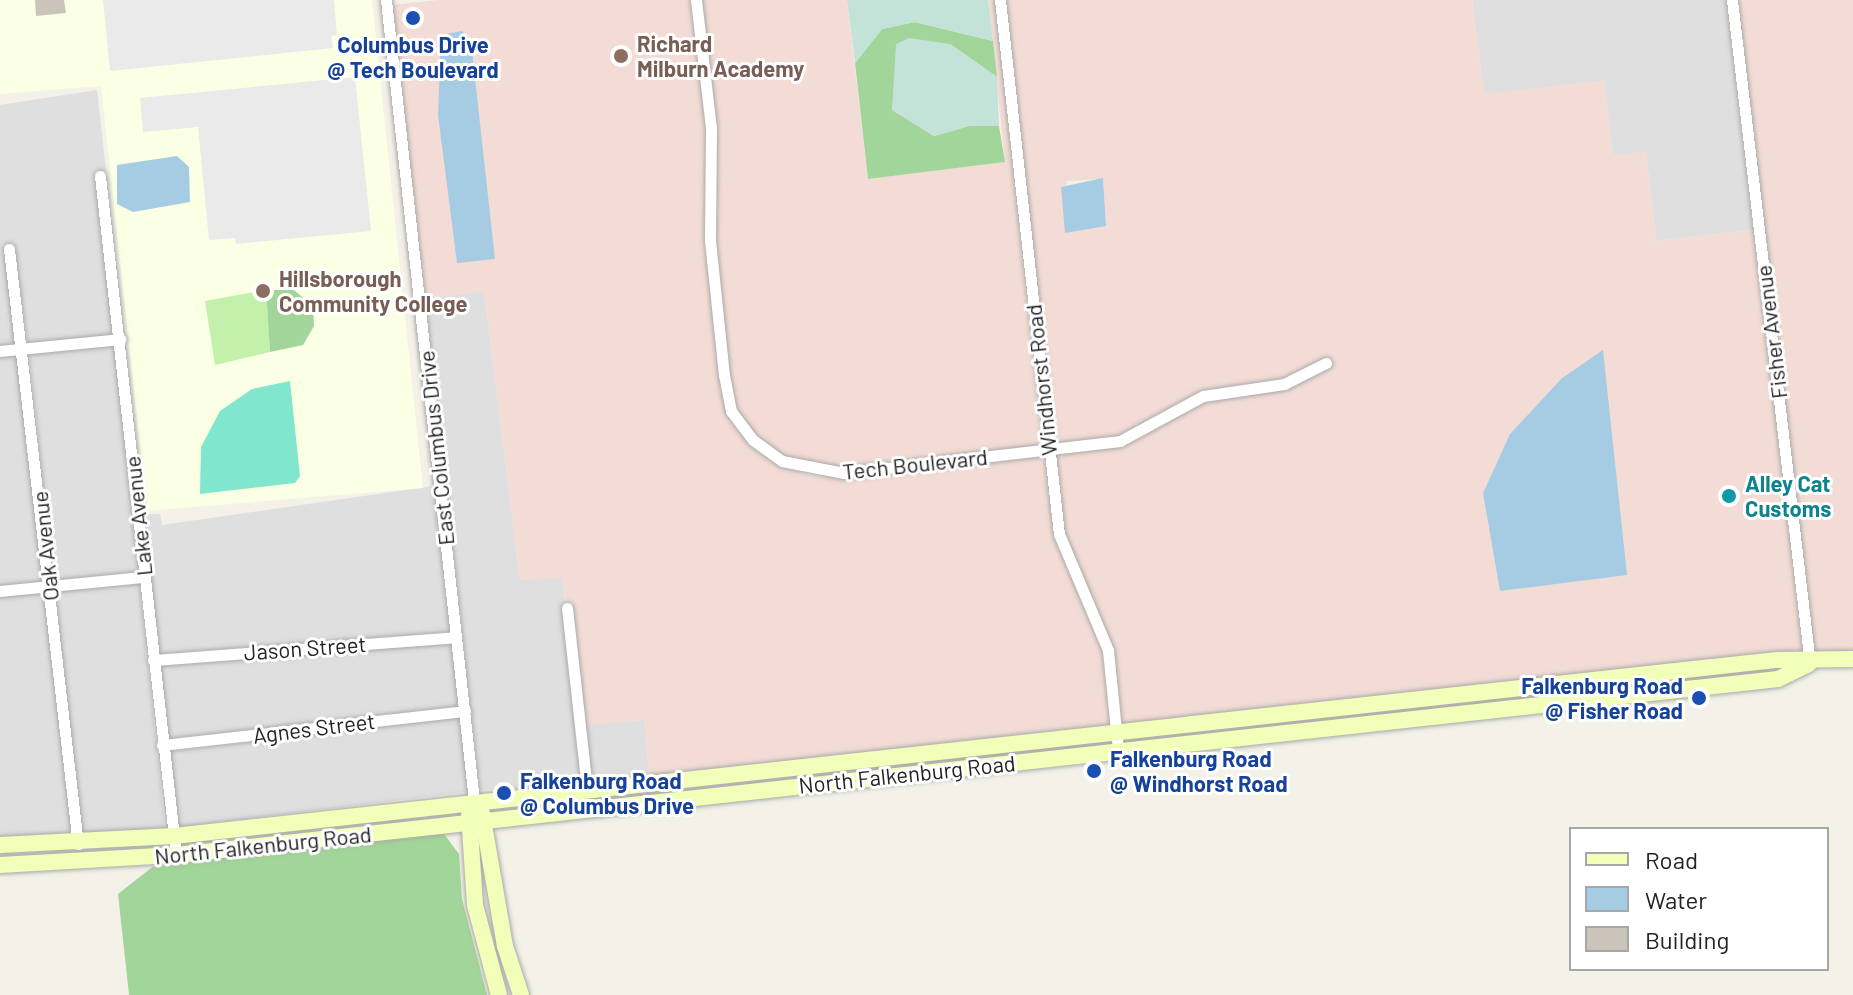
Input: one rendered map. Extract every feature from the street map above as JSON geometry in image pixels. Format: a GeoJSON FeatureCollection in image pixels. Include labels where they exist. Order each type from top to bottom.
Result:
{"type":"FeatureCollection","features":[{"type":"Feature","properties":{"kind":"street","name":"East Columbus Drive"},"geometry":{"type":"LineString","coordinates":[[387,0],[474,801],[466,822],[475,905],[499,995]]}},
{"type":"Feature","properties":{"kind":"street","name":"Tech Boulevard"},"geometry":{"type":"LineString","coordinates":[[696,0],[711,127],[710,240],[724,375],[731,411],[753,440],[782,461],[844,473],[1120,441],[1203,396],[1284,384],[1326,363]]}},
{"type":"Feature","properties":{"kind":"street","name":"Windhorst Road"},"geometry":{"type":"LineString","coordinates":[[1000,0],[1059,534],[1108,650],[1118,751]]}},
{"type":"Feature","properties":{"kind":"street","name":"Fisher Avenue"},"geometry":{"type":"LineString","coordinates":[[1732,0],[1810,664]]}},
{"type":"Feature","properties":{"kind":"street","name":"Lake Avenue"},"geometry":{"type":"LineString","coordinates":[[100,176],[176,855]]}},
{"type":"Feature","properties":{"kind":"street","name":"Oak Avenue"},"geometry":{"type":"LineString","coordinates":[[9,249],[78,844]]}},
{"type":"Feature","properties":{"kind":"street"},"geometry":{"type":"LineString","coordinates":[[0,351],[120,339]]}},
{"type":"Feature","properties":{"kind":"street"},"geometry":{"type":"LineString","coordinates":[[0,591],[144,577]]}},
{"type":"Feature","properties":{"kind":"street"},"geometry":{"type":"LineString","coordinates":[[567,608],[587,790]]}},
{"type":"Feature","properties":{"kind":"street","name":"Jason Street"},"geometry":{"type":"LineString","coordinates":[[153,660],[456,637]]}},
{"type":"Feature","properties":{"kind":"street","name":"North Falkenburg Road"},"geometry":{"type":"LineString","coordinates":[[0,845],[78,844],[174,836],[1777,660],[1810,664],[1853,659]]}},
{"type":"Feature","properties":{"kind":"street","name":"North Falkenburg Road"},"geometry":{"type":"LineString","coordinates":[[0,865],[176,855],[1778,679],[1810,664]]}},
{"type":"Feature","properties":{"kind":"street"},"geometry":{"type":"LineString","coordinates":[[1465,694],[1467,713]]}},
{"type":"Feature","properties":{"kind":"street","name":"Agnes Street"},"geometry":{"type":"LineString","coordinates":[[162,745],[465,711]]}},
{"type":"Feature","properties":{"kind":"street","name":"East Columbus Drive"},"geometry":{"type":"LineString","coordinates":[[474,801],[487,820],[505,946],[521,995]]}},
{"type":"Feature","properties":{"kind":"shaded area","name":"Hillsborough Community College"},"geometry":{"type":"Polygon","coordinates":[[[0,0],[372,0],[423,488],[147,511],[101,86],[0,94],[0,0]]]}},
{"type":"Feature","properties":{"kind":"shaded area"},"geometry":{"type":"Polygon","coordinates":[[[103,0],[334,0],[337,35],[331,36],[333,48],[110,71],[103,0]]]}},
{"type":"Feature","properties":{"kind":"shaded area"},"geometry":{"type":"Polygon","coordinates":[[[438,0],[690,0],[706,127],[704,240],[726,412],[748,443],[780,466],[811,476],[843,478],[1043,456],[1054,536],[1102,651],[1110,728],[649,778],[645,720],[586,725],[573,603],[566,603],[563,578],[520,580],[484,291],[425,298],[392,5],[438,0]]]}},
{"type":"Feature","properties":{"kind":"shaded area"},"geometry":{"type":"Polygon","coordinates":[[[701,0],[847,0],[868,179],[1005,162],[988,0],[995,0],[1041,446],[844,468],[785,457],[757,437],[737,409],[729,374],[715,239],[717,126],[701,0]]]}},
{"type":"Feature","properties":{"kind":"shaded area"},"geometry":{"type":"Polygon","coordinates":[[[847,0],[988,0],[993,41],[915,22],[882,29],[855,63],[847,0]]]}},
{"type":"Feature","properties":{"kind":"shaded area"},"geometry":{"type":"Polygon","coordinates":[[[1006,0],[1472,0],[1484,94],[1604,81],[1613,155],[1646,152],[1656,241],[1753,230],[1803,658],[1122,727],[1113,649],[1065,533],[1054,454],[1123,446],[1205,401],[1285,389],[1334,365],[1328,357],[1282,379],[1202,391],[1118,436],[1053,444],[1006,0]],[[1103,179],[1067,181],[1065,233],[1106,225],[1103,179]],[[1561,379],[1510,434],[1483,493],[1561,379]]]}},
{"type":"Feature","properties":{"kind":"shaded area"},"geometry":{"type":"Polygon","coordinates":[[[1472,0],[1726,0],[1753,230],[1656,241],[1646,152],[1613,156],[1604,81],[1484,95],[1472,0]]]}},
{"type":"Feature","properties":{"kind":"shaded area"},"geometry":{"type":"Polygon","coordinates":[[[1738,0],[1853,0],[1853,654],[1815,659],[1738,0]]]}},
{"type":"Feature","properties":{"kind":"shaded area"},"geometry":{"type":"Polygon","coordinates":[[[909,38],[950,44],[997,77],[999,126],[969,126],[934,136],[892,110],[896,44],[909,38]]]}},
{"type":"Feature","properties":{"kind":"shaded area"},"geometry":{"type":"Polygon","coordinates":[[[355,77],[371,231],[236,244],[235,238],[209,240],[198,127],[143,132],[140,98],[355,77]]]}},
{"type":"Feature","properties":{"kind":"shaded area"},"geometry":{"type":"Polygon","coordinates":[[[97,90],[109,197],[105,171],[94,172],[114,335],[28,343],[13,243],[3,245],[16,344],[0,346],[0,105],[97,90]]]}},
{"type":"Feature","properties":{"kind":"shaded area"},"geometry":{"type":"Polygon","coordinates":[[[484,291],[520,580],[563,577],[581,785],[480,790],[425,298],[484,291]]]}},
{"type":"Feature","properties":{"kind":"shaded area"},"geometry":{"type":"Polygon","coordinates":[[[115,345],[139,572],[53,581],[29,354],[115,345]]]}},
{"type":"Feature","properties":{"kind":"shaded area"},"geometry":{"type":"Polygon","coordinates":[[[17,354],[43,582],[0,586],[0,356],[17,354]]]}},
{"type":"Feature","properties":{"kind":"shaded area"},"geometry":{"type":"Polygon","coordinates":[[[434,486],[450,632],[158,654],[143,514],[160,514],[162,525],[434,486]]]}},
{"type":"Feature","properties":{"kind":"shaded area"},"geometry":{"type":"Polygon","coordinates":[[[139,582],[165,832],[82,840],[55,591],[139,582]]]}},
{"type":"Feature","properties":{"kind":"shaded area"},"geometry":{"type":"Polygon","coordinates":[[[44,592],[72,839],[0,840],[0,596],[44,592]]]}},
{"type":"Feature","properties":{"kind":"shaded area"},"geometry":{"type":"Polygon","coordinates":[[[451,642],[459,706],[167,739],[159,664],[451,642]]]}},
{"type":"Feature","properties":{"kind":"shaded area"},"geometry":{"type":"Polygon","coordinates":[[[1776,665],[1792,667],[1777,674],[1472,707],[1471,699],[1776,665]]]}},
{"type":"Feature","properties":{"kind":"shaded area"},"geometry":{"type":"Polygon","coordinates":[[[1460,700],[1461,708],[1124,749],[1123,741],[1460,700]]]}},
{"type":"Feature","properties":{"kind":"shaded area"},"geometry":{"type":"Polygon","coordinates":[[[460,716],[469,791],[177,827],[168,752],[460,716]]]}},
{"type":"Feature","properties":{"kind":"shaded area"},"geometry":{"type":"Polygon","coordinates":[[[645,720],[649,778],[590,782],[586,724],[645,720]]]}},
{"type":"Feature","properties":{"kind":"shaded area"},"geometry":{"type":"Polygon","coordinates":[[[1111,738],[1112,746],[651,802],[650,795],[1111,738]]]}},
{"type":"Feature","properties":{"kind":"green space"},"geometry":{"type":"Polygon","coordinates":[[[915,22],[993,41],[997,77],[950,44],[896,79],[892,110],[934,136],[969,126],[999,126],[1005,162],[868,179],[855,63],[882,29],[915,22]]]}},
{"type":"Feature","properties":{"kind":"green space"},"geometry":{"type":"Polygon","coordinates":[[[266,290],[270,352],[215,365],[205,301],[266,290]]]}},
{"type":"Feature","properties":{"kind":"green space"},"geometry":{"type":"Polygon","coordinates":[[[266,290],[294,290],[313,306],[314,326],[303,345],[270,352],[266,290]]]}},
{"type":"Feature","properties":{"kind":"green space"},"geometry":{"type":"Polygon","coordinates":[[[290,381],[300,476],[295,483],[200,494],[201,447],[220,411],[252,389],[290,381]]]}},
{"type":"Feature","properties":{"kind":"green space"},"geometry":{"type":"Polygon","coordinates":[[[441,830],[459,854],[462,899],[487,995],[129,995],[118,894],[160,861],[441,830]]]}},
{"type":"Feature","properties":{"kind":"water"},"geometry":{"type":"Polygon","coordinates":[[[462,31],[471,42],[495,259],[457,263],[438,115],[441,35],[462,31]]]}},
{"type":"Feature","properties":{"kind":"water"},"geometry":{"type":"Polygon","coordinates":[[[177,156],[189,167],[190,202],[133,212],[117,204],[117,165],[177,156]]]}},
{"type":"Feature","properties":{"kind":"water"},"geometry":{"type":"Polygon","coordinates":[[[1103,178],[1106,226],[1065,233],[1061,187],[1103,178]]]}},
{"type":"Feature","properties":{"kind":"water"},"geometry":{"type":"Polygon","coordinates":[[[1603,350],[1627,575],[1500,591],[1483,493],[1510,434],[1561,379],[1603,350]]]}},
{"type":"Feature","properties":{"kind":"building"},"geometry":{"type":"Polygon","coordinates":[[[35,0],[64,0],[66,13],[36,16],[35,0]]]}},
{"type":"Feature","properties":{"kind":"place","name":"Columbus Drive @ Tech Boulevard"},"geometry":{"type":"Point","coordinates":[413,18]}},
{"type":"Feature","properties":{"kind":"place","name":"Richard Milburn Academy"},"geometry":{"type":"Point","coordinates":[621,56]}},
{"type":"Feature","properties":{"kind":"place","name":"Hillsborough Community College"},"geometry":{"type":"Point","coordinates":[263,291]}},
{"type":"Feature","properties":{"kind":"place","name":"Alley Cat Customs"},"geometry":{"type":"Point","coordinates":[1729,496]}},
{"type":"Feature","properties":{"kind":"place","name":"Falkenburg Road @ Fisher Road"},"geometry":{"type":"Point","coordinates":[1699,698]}},
{"type":"Feature","properties":{"kind":"place","name":"Falkenburg Road @ Windhorst Road"},"geometry":{"type":"Point","coordinates":[1094,771]}},
{"type":"Feature","properties":{"kind":"place","name":"Falkenburg Road @ Columbus Drive"},"geometry":{"type":"Point","coordinates":[504,793]}}]}
